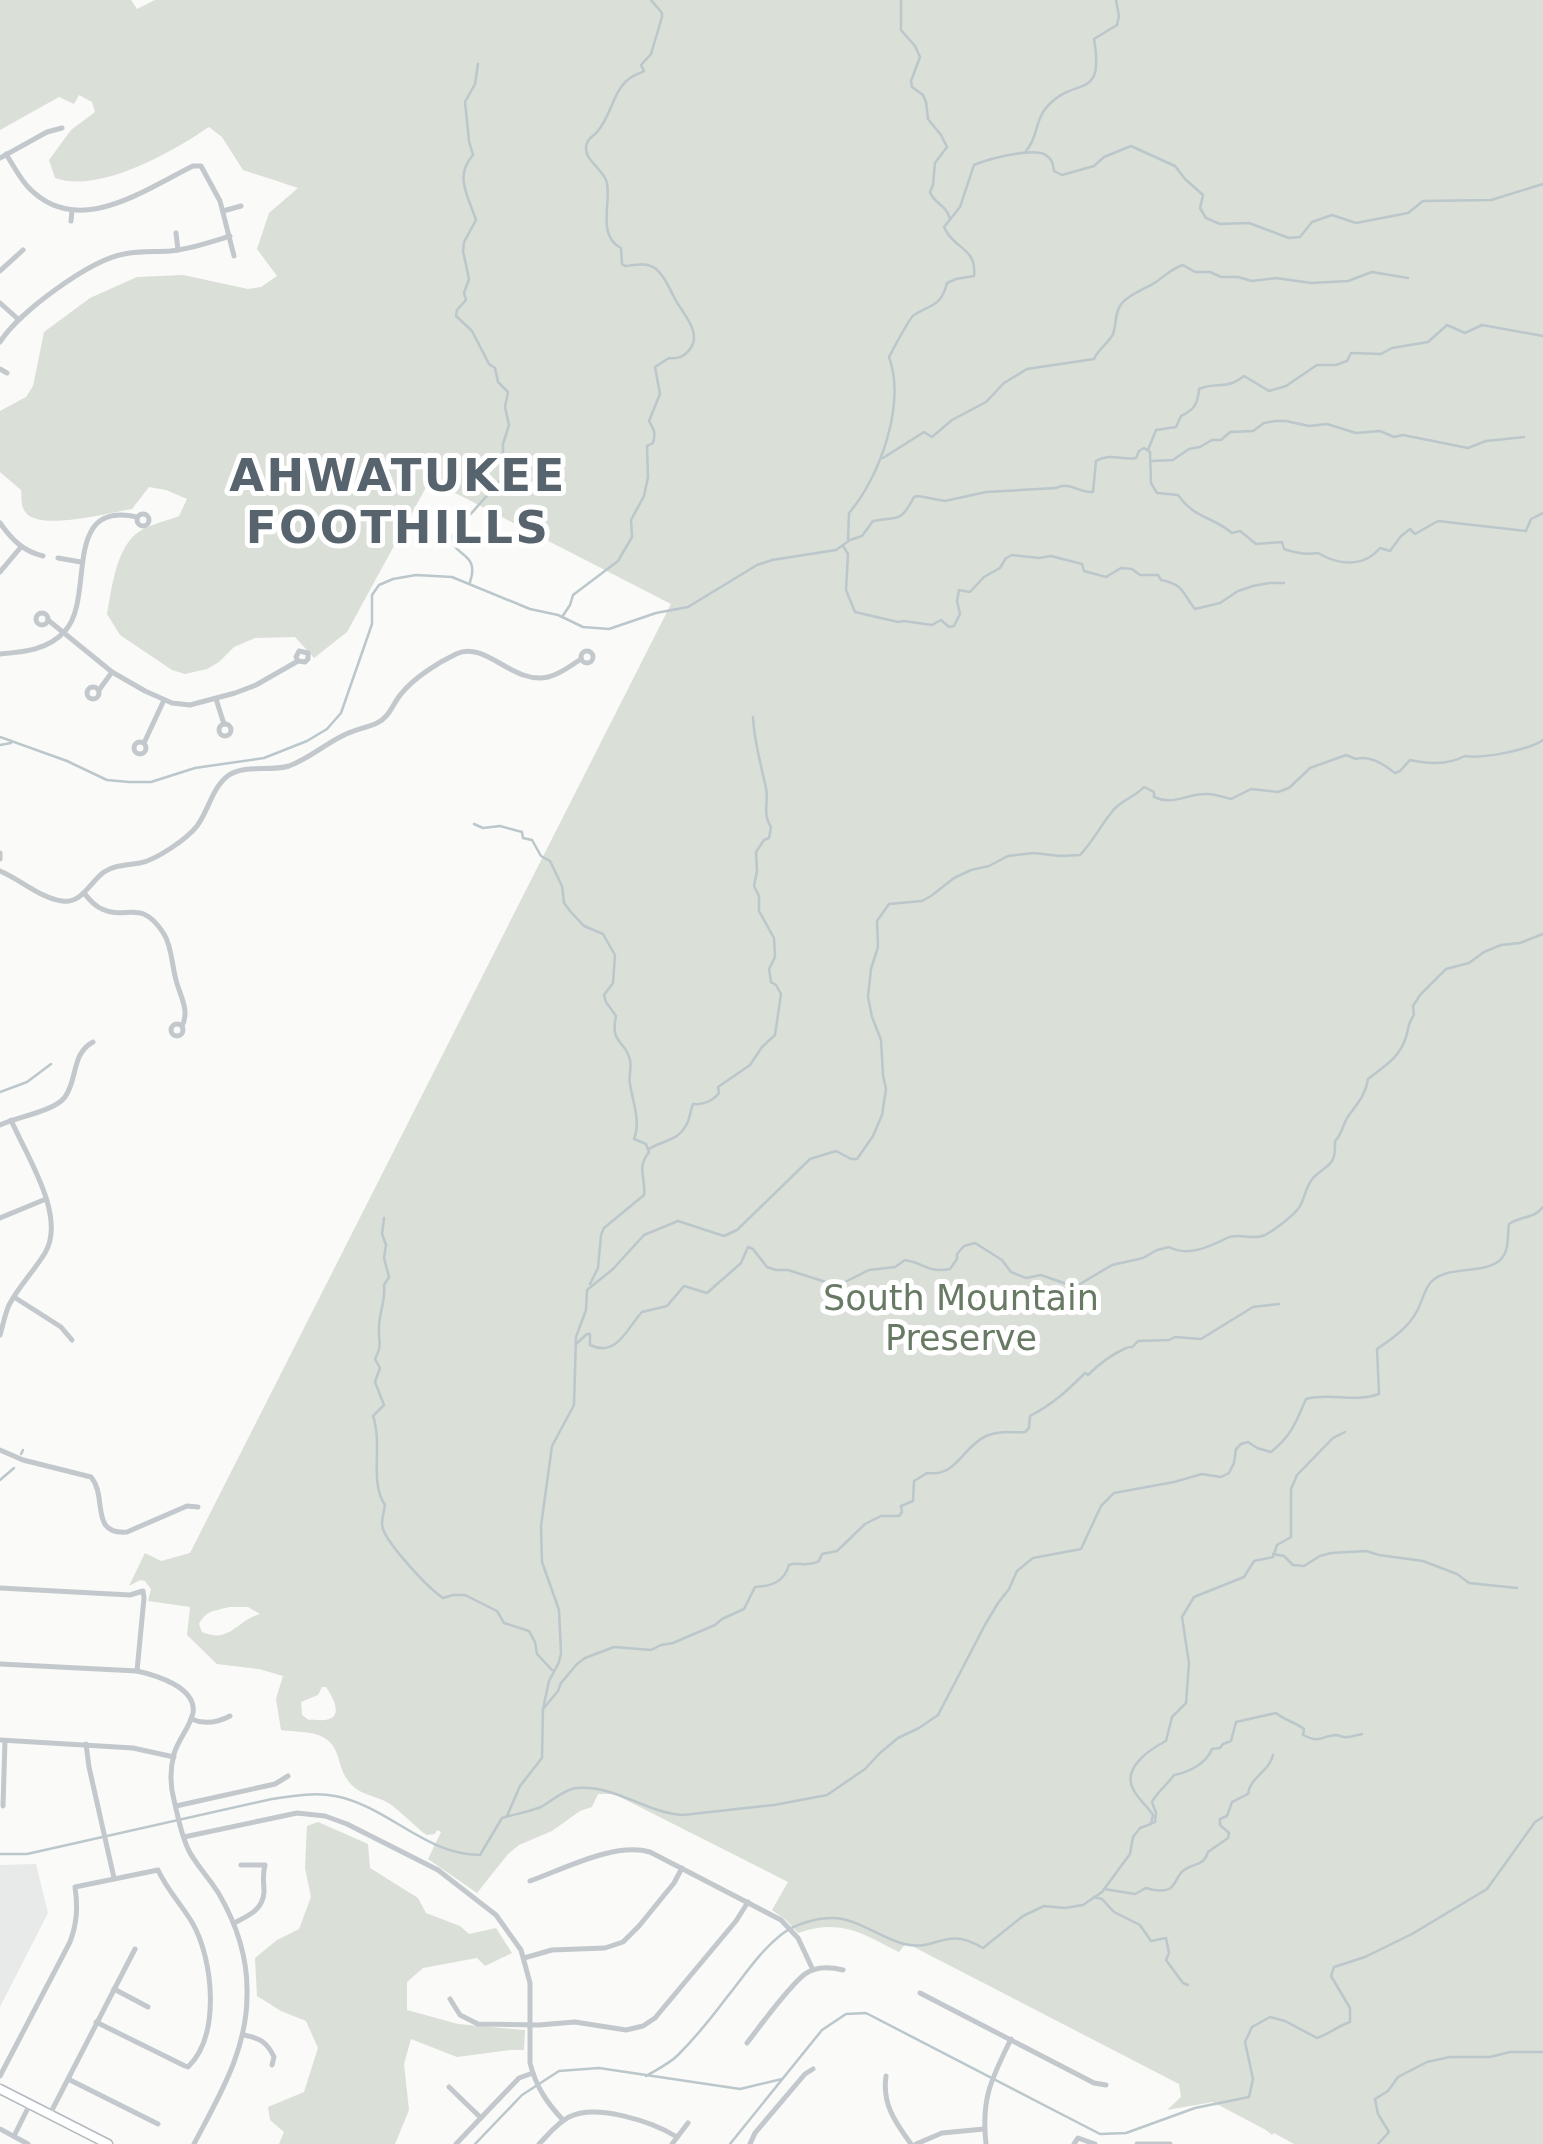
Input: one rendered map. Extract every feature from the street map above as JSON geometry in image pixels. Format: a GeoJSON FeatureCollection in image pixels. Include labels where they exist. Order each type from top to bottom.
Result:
{"type":"FeatureCollection","features":[{"type":"Feature","properties":{"kind":"street"},"geometry":{"type":"LineString","coordinates":[[62,128],[3,156],[29,188],[54,206],[95,211],[192,166],[202,166],[223,210],[234,256]]}},
{"type":"Feature","properties":{"kind":"street"},"geometry":{"type":"LineString","coordinates":[[223,210],[242,206]]}},
{"type":"Feature","properties":{"kind":"street"},"geometry":{"type":"LineString","coordinates":[[71,222],[72,210]]}},
{"type":"Feature","properties":{"kind":"street"},"geometry":{"type":"LineString","coordinates":[[176,233],[178,250]]}},
{"type":"Feature","properties":{"kind":"street"},"geometry":{"type":"LineString","coordinates":[[0,342],[39,300],[111,258],[178,250],[230,236]]}},
{"type":"Feature","properties":{"kind":"street"},"geometry":{"type":"LineString","coordinates":[[0,270],[23,250]]}},
{"type":"Feature","properties":{"kind":"street"},"geometry":{"type":"LineString","coordinates":[[0,303],[18,319]]}},
{"type":"Feature","properties":{"kind":"street"},"geometry":{"type":"LineString","coordinates":[[0,654],[46,646],[63,633],[78,608],[87,539],[100,523],[111,517],[137,517]]}},
{"type":"Feature","properties":{"kind":"street"},"geometry":{"type":"LineString","coordinates":[[0,523],[21,547],[43,556]]}},
{"type":"Feature","properties":{"kind":"street"},"geometry":{"type":"LineString","coordinates":[[0,572],[21,547]]}},
{"type":"Feature","properties":{"kind":"street"},"geometry":{"type":"LineString","coordinates":[[58,558],[82,562]]}},
{"type":"Feature","properties":{"kind":"street"},"geometry":{"type":"LineString","coordinates":[[48,620],[112,672],[164,700],[190,705],[256,685],[298,661]]}},
{"type":"Feature","properties":{"kind":"street"},"geometry":{"type":"LineString","coordinates":[[0,872],[50,898],[69,901],[84,893],[104,872],[144,862],[191,832],[218,786],[229,775],[294,764],[338,738],[377,723],[414,681],[461,652],[478,652],[520,676],[538,678],[558,673],[581,659]]}},
{"type":"Feature","properties":{"kind":"street"},"geometry":{"type":"LineString","coordinates":[[98,690],[112,672]]}},
{"type":"Feature","properties":{"kind":"street"},"geometry":{"type":"LineString","coordinates":[[216,699],[224,724]]}},
{"type":"Feature","properties":{"kind":"street"},"geometry":{"type":"LineString","coordinates":[[144,743],[164,700]]}},
{"type":"Feature","properties":{"kind":"street"},"geometry":{"type":"LineString","coordinates":[[84,893],[100,908],[140,912],[165,936],[184,1004],[186,1018],[182,1026]]}},
{"type":"Feature","properties":{"kind":"street"},"geometry":{"type":"LineString","coordinates":[[0,1125],[63,1100],[79,1054],[93,1042]]}},
{"type":"Feature","properties":{"kind":"street"},"geometry":{"type":"LineString","coordinates":[[0,1335],[14,1297],[48,1246],[52,1229],[46,1199],[11,1120]]}},
{"type":"Feature","properties":{"kind":"street"},"geometry":{"type":"LineString","coordinates":[[0,1218],[46,1199]]}},
{"type":"Feature","properties":{"kind":"street"},"geometry":{"type":"LineString","coordinates":[[14,1297],[61,1326],[72,1340]]}},
{"type":"Feature","properties":{"kind":"street"},"geometry":{"type":"LineString","coordinates":[[0,1450],[22,1460],[90,1478],[99,1491],[102,1521],[118,1532],[127,1532],[187,1506],[198,1507]]}},
{"type":"Feature","properties":{"kind":"street"},"geometry":{"type":"LineString","coordinates":[[0,1588],[130,1595],[143,1591],[137,1671]]}},
{"type":"Feature","properties":{"kind":"street"},"geometry":{"type":"LineString","coordinates":[[0,1664],[137,1671],[182,1689],[192,1702],[191,1718],[174,1756],[171,1782],[183,1837],[234,1923],[246,1965],[247,1998],[244,2036],[232,2070],[194,2144]]}},
{"type":"Feature","properties":{"kind":"street"},"geometry":{"type":"LineString","coordinates":[[191,1718],[212,1723],[230,1716]]}},
{"type":"Feature","properties":{"kind":"street"},"geometry":{"type":"LineString","coordinates":[[3,1806],[3,1740],[132,1748],[174,1756]]}},
{"type":"Feature","properties":{"kind":"street"},"geometry":{"type":"LineString","coordinates":[[86,1744],[114,1878]]}},
{"type":"Feature","properties":{"kind":"street"},"geometry":{"type":"LineString","coordinates":[[176,1806],[276,1784],[288,1776]]}},
{"type":"Feature","properties":{"kind":"street"},"geometry":{"type":"LineString","coordinates":[[183,1837],[296,1814],[325,1816],[438,1870],[496,1915],[512,1934],[530,1983],[533,2076],[563,2120]]}},
{"type":"Feature","properties":{"kind":"street"},"geometry":{"type":"LineString","coordinates":[[530,1881],[612,1852],[650,1852],[774,1916],[790,1929],[813,1970]]}},
{"type":"Feature","properties":{"kind":"street"},"geometry":{"type":"LineString","coordinates":[[234,1923],[252,1914],[261,1904],[264,1892],[265,1865],[241,1865]]}},
{"type":"Feature","properties":{"kind":"street"},"geometry":{"type":"LineString","coordinates":[[524,1958],[552,1950],[605,1948],[624,1942],[674,1884],[682,1868]]}},
{"type":"Feature","properties":{"kind":"street"},"geometry":{"type":"LineString","coordinates":[[0,2076],[70,1942],[77,1924],[76,1887],[158,1870],[189,1917],[208,1970],[209,2014],[199,2050],[188,2067],[96,2022]]}},
{"type":"Feature","properties":{"kind":"street"},"geometry":{"type":"LineString","coordinates":[[450,1999],[460,2015],[478,2024],[575,2022],[626,2030],[643,2026],[655,2018],[748,1902]]}},
{"type":"Feature","properties":{"kind":"street"},"geometry":{"type":"LineString","coordinates":[[50,2114],[135,1949]]}},
{"type":"Feature","properties":{"kind":"street"},"geometry":{"type":"LineString","coordinates":[[748,2043],[805,1974],[833,1967],[843,1970]]}},
{"type":"Feature","properties":{"kind":"street"},"geometry":{"type":"LineString","coordinates":[[114,1988],[148,2007]]}},
{"type":"Feature","properties":{"kind":"street"},"geometry":{"type":"LineString","coordinates":[[920,1993],[1094,2083],[1106,2085]]}},
{"type":"Feature","properties":{"kind":"street"},"geometry":{"type":"LineString","coordinates":[[244,2036],[258,2038],[267,2045],[274,2057],[272,2065]]}},
{"type":"Feature","properties":{"kind":"street"},"geometry":{"type":"LineString","coordinates":[[986,2144],[984,2106],[993,2075],[1011,2040]]}},
{"type":"Feature","properties":{"kind":"street"},"geometry":{"type":"LineString","coordinates":[[750,2144],[804,2074],[814,2069]]}},
{"type":"Feature","properties":{"kind":"street"},"geometry":{"type":"LineString","coordinates":[[456,2144],[519,2078],[533,2076]]}},
{"type":"Feature","properties":{"kind":"street"},"geometry":{"type":"LineString","coordinates":[[886,2076],[884,2093],[891,2116],[914,2144],[942,2133],[984,2129]]}},
{"type":"Feature","properties":{"kind":"street"},"geometry":{"type":"LineString","coordinates":[[68,2078],[158,2124]]}},
{"type":"Feature","properties":{"kind":"street"},"geometry":{"type":"LineString","coordinates":[[449,2087],[482,2118]]}},
{"type":"Feature","properties":{"kind":"street"},"geometry":{"type":"LineString","coordinates":[[0,2088],[108,2144]]}},
{"type":"Feature","properties":{"kind":"street"},"geometry":{"type":"LineString","coordinates":[[14,2136],[30,2104]]}},
{"type":"Feature","properties":{"kind":"street"},"geometry":{"type":"LineString","coordinates":[[539,2144],[563,2120],[583,2112],[653,2124],[677,2137]]}},
{"type":"Feature","properties":{"kind":"street"},"geometry":{"type":"LineString","coordinates":[[672,2144],[688,2123]]}},
{"type":"Feature","properties":{"kind":"street"},"geometry":{"type":"LineString","coordinates":[[0,2129],[28,2144]]}},
{"type":"Feature","properties":{"kind":"street"},"geometry":{"type":"LineString","coordinates":[[1074,2144],[1078,2138],[1095,2144]]}},
{"type":"Feature","properties":{"kind":"street"},"geometry":{"type":"LineString","coordinates":[[1137,2144],[1170,2144]]}},
{"type":"Feature","properties":{"kind":"shaded area"},"geometry":{"type":"Polygon","coordinates":[[[36,1864],[48,1913],[0,2007],[0,1865],[36,1864]]]}},
{"type":"Feature","properties":{"kind":"green space","name":"South Mountain Preserve"},"geometry":{"type":"Polygon","coordinates":[[[0,0],[131,0],[137,9],[155,0],[1543,0],[1543,2144],[1294,2144],[1213,2102],[1167,2110],[1181,2097],[1179,2084],[906,1943],[899,1952],[839,1927],[798,1933],[772,1910],[788,1882],[614,1794],[598,1794],[592,1807],[519,1845],[477,1893],[428,1859],[441,1832],[427,1835],[390,1804],[353,1787],[328,1740],[312,1733],[281,1730],[276,1699],[283,1676],[217,1664],[187,1635],[190,1607],[148,1601],[151,1589],[145,1581],[129,1586],[145,1553],[161,1561],[190,1553],[671,604],[430,480],[347,632],[314,658],[295,637],[255,638],[234,647],[207,669],[185,674],[172,670],[120,635],[107,614],[116,568],[125,547],[140,531],[179,516],[187,499],[149,487],[132,509],[77,519],[35,519],[23,508],[21,490],[0,472],[0,411],[26,397],[33,386],[44,332],[90,298],[137,277],[183,275],[248,289],[261,287],[277,276],[257,249],[269,213],[298,188],[243,170],[222,137],[209,127],[135,168],[92,180],[55,178],[49,160],[71,130],[95,112],[92,102],[79,95],[74,104],[59,97],[0,130],[0,0]],[[229,1607],[205,1616],[199,1624],[202,1632],[220,1635],[260,1614],[248,1607],[229,1607]],[[322,1687],[318,1695],[301,1702],[302,1715],[309,1720],[326,1720],[335,1714],[333,1699],[322,1687]]]}},
{"type":"Feature","properties":{"kind":"green space"},"geometry":{"type":"Polygon","coordinates":[[[318,1822],[368,1844],[370,1868],[418,1898],[426,1913],[460,1926],[469,1934],[496,1928],[512,1953],[485,1966],[477,1958],[423,1968],[407,1982],[407,2010],[458,2024],[525,2030],[524,2050],[457,2057],[411,2039],[404,2064],[409,2110],[395,2144],[279,2144],[284,2132],[270,2120],[268,2107],[304,2092],[318,2048],[306,2021],[257,1996],[255,1958],[299,1929],[311,1897],[305,1868],[307,1826],[318,1822]]]}},
{"type":"Feature","properties":{"kind":"waterway"},"geometry":{"type":"LineString","coordinates":[[562,617],[573,595],[618,561],[632,537],[631,520],[644,496],[648,477],[647,446],[653,443],[649,421],[660,394],[655,367],[669,358],[683,356],[694,336],[659,272],[649,265],[622,264],[621,248],[607,228],[607,183],[586,149],[624,83],[644,71],[641,65],[651,54],[662,17],[651,0]]}},
{"type":"Feature","properties":{"kind":"waterway"},"geometry":{"type":"LineString","coordinates":[[901,0],[901,30],[920,57],[912,87],[923,95],[928,119],[947,147],[935,163],[930,192],[950,219]]}},
{"type":"Feature","properties":{"kind":"waterway"},"geometry":{"type":"LineString","coordinates":[[1026,151],[1046,108],[1091,80],[1096,59],[1094,39],[1117,25],[1116,0]]}},
{"type":"Feature","properties":{"kind":"waterway"},"geometry":{"type":"LineString","coordinates":[[470,582],[471,564],[456,547],[453,534],[499,482],[509,425],[505,407],[508,392],[498,382],[495,368],[472,331],[456,316],[466,300],[469,279],[464,242],[476,220],[463,178],[473,155],[465,102],[475,84],[478,64]]}},
{"type":"Feature","properties":{"kind":"waterway"},"geometry":{"type":"LineString","coordinates":[[848,539],[849,513],[871,480],[892,418],[894,396],[889,357],[912,317],[935,304],[947,283],[974,276],[972,259],[944,227],[960,207],[974,165],[1033,152],[1047,156],[1054,171],[1062,175],[1094,166],[1104,157],[1131,146],[1175,166],[1203,195],[1200,208],[1206,218],[1220,224],[1249,223],[1289,238],[1300,237],[1312,222],[1332,215],[1356,223],[1408,213],[1423,201],[1491,200],[1543,184]]}},
{"type":"Feature","properties":{"kind":"waterway"},"geometry":{"type":"LineString","coordinates":[[883,458],[924,432],[932,437],[1027,369],[1094,359],[1113,334],[1122,303],[1183,265],[1195,272],[1252,281],[1348,281],[1372,272],[1408,278]]}},
{"type":"Feature","properties":{"kind":"waterway"},"geometry":{"type":"LineString","coordinates":[[1148,450],[1156,430],[1176,427],[1181,416],[1194,406],[1199,389],[1205,387],[1231,383],[1244,376],[1269,391],[1286,386],[1317,365],[1347,361],[1351,353],[1381,354],[1392,348],[1428,342],[1447,325],[1465,333],[1482,325],[1543,336]]}},
{"type":"Feature","properties":{"kind":"waterway"},"geometry":{"type":"LineString","coordinates":[[1152,461],[1173,460],[1189,449],[1221,440],[1230,432],[1253,431],[1275,421],[1309,426],[1327,424],[1356,433],[1380,431],[1394,437],[1403,435],[1468,448],[1486,441],[1524,437]]}},
{"type":"Feature","properties":{"kind":"waterway"},"geometry":{"type":"LineString","coordinates":[[0,737],[107,780],[129,782],[151,782],[195,768],[264,758],[307,741],[327,729],[341,713],[372,624],[372,595],[379,585],[393,579],[416,575],[452,577],[583,627],[609,629],[688,607],[757,565],[836,550],[862,536],[873,521],[901,515],[914,497],[945,501],[986,492],[1066,486],[1093,492],[1096,461],[1107,457],[1136,458],[1144,448],[1150,452],[1151,483],[1157,493],[1178,495],[1197,513],[1232,533],[1240,531],[1256,544],[1282,542],[1284,549],[1318,553],[1342,562],[1358,562],[1380,548],[1390,551],[1410,529],[1415,534],[1438,521],[1526,531],[1531,519],[1543,513]]}},
{"type":"Feature","properties":{"kind":"waterway"},"geometry":{"type":"LineString","coordinates":[[843,546],[848,554],[846,590],[855,612],[898,622],[932,625],[941,620],[949,627],[954,626],[960,614],[959,590],[970,592],[1012,555],[1051,556],[1082,564],[1084,571],[1106,577],[1121,568],[1140,575],[1158,575],[1179,587],[1195,609],[1220,603],[1253,586],[1284,583]]}},
{"type":"Feature","properties":{"kind":"waterway"},"geometry":{"type":"LineString","coordinates":[[649,1149],[682,1132],[693,1104],[714,1098],[718,1087],[750,1065],[775,1035],[781,994],[771,982],[769,969],[775,957],[774,938],[759,911],[754,886],[756,852],[769,838],[771,827],[753,717]]}},
{"type":"Feature","properties":{"kind":"waterway"},"geometry":{"type":"LineString","coordinates":[[543,1709],[561,1653],[559,1610],[542,1562],[541,1526],[552,1446],[574,1405],[576,1337],[586,1310],[587,1290],[644,1235],[678,1221],[724,1236],[737,1230],[810,1159],[836,1151],[857,1159],[882,1115],[886,1089],[881,1040],[868,997],[878,947],[877,921],[889,904],[922,901],[954,878],[1008,856],[1080,855],[1115,809],[1144,787],[1161,799],[1198,794],[1231,799],[1251,789],[1278,792],[1289,788],[1310,768],[1346,755],[1372,760],[1395,773],[1410,760],[1445,762],[1505,753],[1543,740]]}},
{"type":"Feature","properties":{"kind":"waterway"},"geometry":{"type":"LineString","coordinates":[[0,745],[11,743]]}},
{"type":"Feature","properties":{"kind":"waterway"},"geometry":{"type":"LineString","coordinates":[[474,824],[522,832],[523,838],[532,840],[541,856],[550,861],[562,886],[564,903],[584,926],[603,934],[615,955],[613,983],[604,995],[616,1016],[616,1037],[630,1060],[637,1119],[634,1139],[646,1144],[649,1152],[642,1168],[644,1195],[604,1228],[598,1268],[590,1284]]}},
{"type":"Feature","properties":{"kind":"waterway"},"geometry":{"type":"LineString","coordinates":[[576,1344],[590,1334],[590,1345],[607,1348],[626,1333],[642,1312],[667,1306],[684,1286],[707,1293],[741,1263],[748,1247],[767,1267],[841,1284],[869,1270],[895,1267],[905,1260],[930,1269],[950,1269],[964,1246],[975,1243],[1002,1260],[1011,1272],[1026,1278],[1041,1275],[1075,1287],[1112,1265],[1143,1258],[1157,1250],[1169,1247],[1191,1251],[1232,1236],[1265,1235],[1298,1209],[1311,1181],[1330,1164],[1335,1141],[1363,1095],[1368,1079],[1402,1047],[1414,1015],[1413,1006],[1420,995],[1446,969],[1469,963],[1501,945],[1543,934]]}},
{"type":"Feature","properties":{"kind":"waterway"},"geometry":{"type":"LineString","coordinates":[[0,1092],[27,1082],[51,1064]]}},
{"type":"Feature","properties":{"kind":"waterway"},"geometry":{"type":"LineString","coordinates":[[0,1854],[27,1854],[303,1795],[354,1801],[442,1847],[480,1855],[502,1818],[541,1807],[576,1788],[604,1790],[683,1815],[827,1795],[865,1769],[898,1738],[938,1715],[1017,1571],[1033,1558],[1081,1549],[1101,1506],[1114,1493],[1202,1474],[1221,1477],[1229,1473],[1236,1449],[1248,1442],[1271,1452],[1289,1434],[1306,1399],[1379,1394],[1377,1349],[1409,1323],[1431,1282],[1446,1274],[1499,1261],[1506,1249],[1509,1224],[1543,1207]]}},
{"type":"Feature","properties":{"kind":"waterway"},"geometry":{"type":"LineString","coordinates":[[384,1218],[384,1258],[389,1277],[384,1285],[380,1346],[375,1359],[380,1368],[375,1382],[384,1405],[373,1416],[378,1485],[385,1505],[383,1529],[410,1566],[443,1598],[465,1595],[497,1611],[504,1623],[529,1631],[537,1654],[552,1670]]}},
{"type":"Feature","properties":{"kind":"waterway"},"geometry":{"type":"LineString","coordinates":[[507,1816],[520,1786],[542,1758],[543,1709],[585,1658],[614,1647],[651,1650],[744,1609],[755,1587],[776,1582],[789,1565],[814,1563],[822,1554],[837,1551],[865,1524],[881,1516],[899,1516],[901,1506],[913,1501],[914,1481],[927,1473],[945,1471],[986,1436],[1025,1432],[1030,1416],[1085,1373],[1088,1375],[1138,1341],[1201,1339],[1253,1307],[1279,1304]]}},
{"type":"Feature","properties":{"kind":"waterway"},"geometry":{"type":"LineString","coordinates":[[646,2076],[678,2055],[767,1948],[799,1925],[819,1919],[841,1919],[904,1944],[916,1946],[959,1939],[983,1948],[1023,1916],[1044,1906],[1083,1905],[1102,1892],[1130,1854],[1133,1837],[1140,1828],[1151,1824],[1153,1815],[1133,1789],[1131,1774],[1146,1754],[1166,1741],[1172,1717],[1186,1703],[1189,1663],[1182,1617],[1194,1597],[1244,1577],[1254,1561],[1273,1557],[1277,1545],[1291,1537],[1291,1489],[1297,1475],[1333,1438],[1345,1432]]}},
{"type":"Feature","properties":{"kind":"waterway"},"geometry":{"type":"LineString","coordinates":[[21,1454],[23,1450]]}},
{"type":"Feature","properties":{"kind":"waterway"},"geometry":{"type":"LineString","coordinates":[[0,1480],[14,1468]]}},
{"type":"Feature","properties":{"kind":"waterway"},"geometry":{"type":"LineString","coordinates":[[1273,1554],[1284,1556],[1293,1565],[1304,1566],[1331,1553],[1366,1551],[1423,1561],[1469,1583],[1517,1588]]}},
{"type":"Feature","properties":{"kind":"waterway"},"geometry":{"type":"LineString","coordinates":[[1153,1823],[1156,1813],[1152,1802],[1157,1795],[1174,1775],[1196,1766],[1212,1749],[1231,1741],[1236,1722],[1276,1713],[1314,1739],[1362,1734]]}},
{"type":"Feature","properties":{"kind":"waterway"},"geometry":{"type":"LineString","coordinates":[[1104,1889],[1135,1894],[1146,1888],[1161,1891],[1171,1887],[1184,1870],[1201,1862],[1228,1838],[1220,1819],[1227,1816],[1232,1802],[1248,1794],[1273,1755]]}},
{"type":"Feature","properties":{"kind":"waterway"},"geometry":{"type":"LineString","coordinates":[[730,2144],[822,2030],[846,2014],[866,2013],[1100,2134],[1126,2133],[1195,2108],[1249,2097],[1253,2079],[1245,2042],[1252,2027],[1270,2017],[1317,2038],[1350,2022],[1350,2008],[1331,1976],[1334,1967],[1412,1934],[1487,1889],[1535,1822],[1543,1817]]}},
{"type":"Feature","properties":{"kind":"waterway"},"geometry":{"type":"LineString","coordinates":[[1094,1897],[1140,1925],[1151,1941],[1166,1938],[1166,1960],[1188,1985]]}},
{"type":"Feature","properties":{"kind":"waterway"},"geometry":{"type":"LineString","coordinates":[[1378,2144],[1389,2132],[1378,2114],[1375,2099],[1388,2091],[1398,2077],[1427,2062],[1450,2057],[1543,2052]]}},
{"type":"Feature","properties":{"kind":"waterway"},"geometry":{"type":"LineString","coordinates":[[475,2144],[522,2095],[559,2071],[599,2068],[740,2089],[782,2079]]}},
{"type":"Feature","properties":{"kind":"district","name":"AHWATUKEE FOOTHILLS"},"geometry":{"type":"Point","coordinates":[398,501]}}]}
